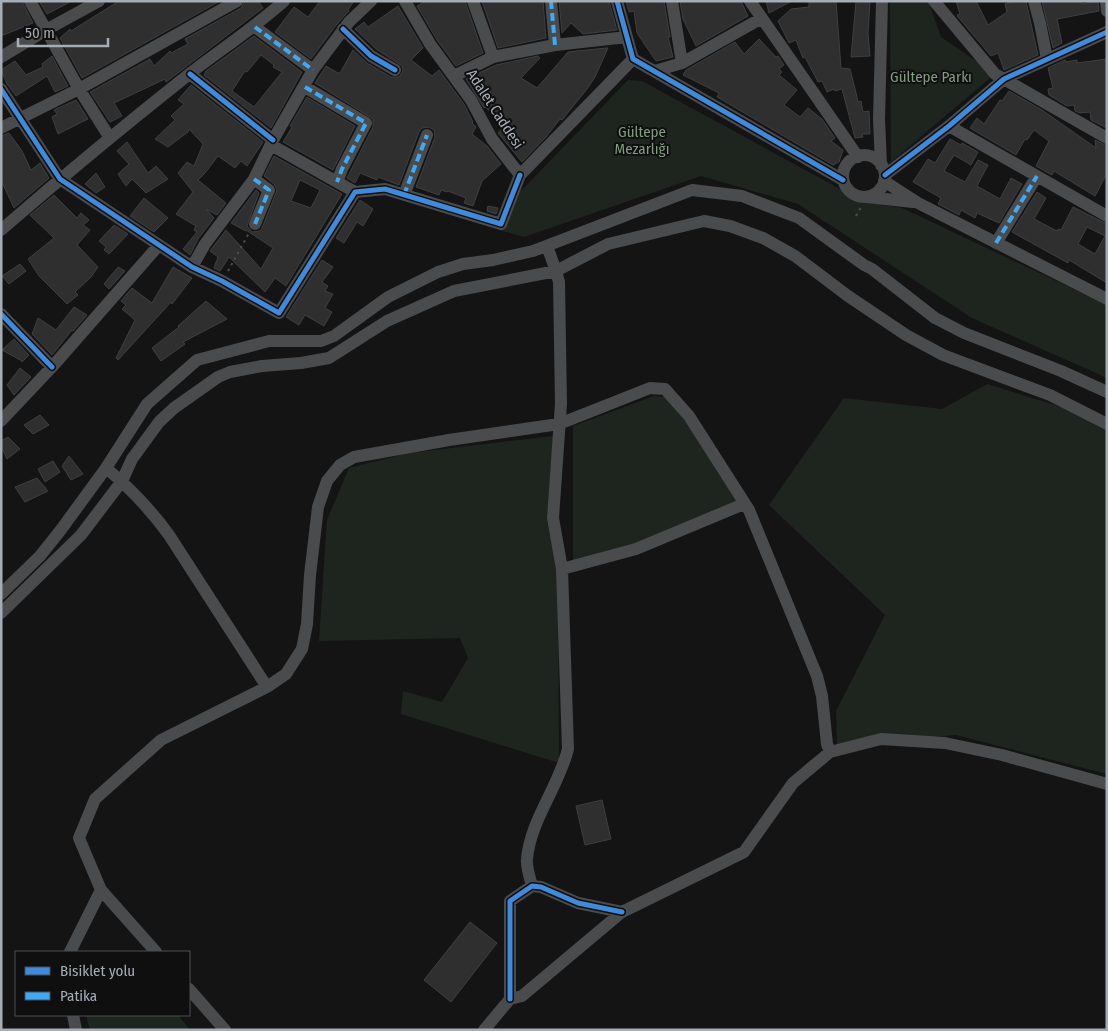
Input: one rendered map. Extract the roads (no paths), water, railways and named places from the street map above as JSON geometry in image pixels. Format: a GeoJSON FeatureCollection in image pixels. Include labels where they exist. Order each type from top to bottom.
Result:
{"type":"FeatureCollection","features":[{"type":"Feature","properties":{"kind":"street"},"geometry":{"type":"LineString","coordinates":[[30,1],[79,89],[110,138]]}},
{"type":"Feature","properties":{"kind":"street"},"geometry":{"type":"LineString","coordinates":[[1,57],[99,1]]}},
{"type":"Feature","properties":{"kind":"street"},"geometry":{"type":"LineString","coordinates":[[1,128],[79,89],[236,1]]}},
{"type":"Feature","properties":{"kind":"street"},"geometry":{"type":"LineString","coordinates":[[1,230],[110,138],[190,74],[255,27],[284,1]]}},
{"type":"Feature","properties":{"kind":"street"},"geometry":{"type":"LineString","coordinates":[[192,267],[205,244],[254,179],[272,142],[313,70],[343,29],[371,1]]}},
{"type":"Feature","properties":{"kind":"street"},"geometry":{"type":"LineString","coordinates":[[473,1],[494,57]]}},
{"type":"Feature","properties":{"kind":"street"},"geometry":{"type":"LineString","coordinates":[[552,1],[556,45]]}},
{"type":"Feature","properties":{"kind":"street"},"geometry":{"type":"LineString","coordinates":[[617,1],[633,59],[843,180]]}},
{"type":"Feature","properties":{"kind":"street"},"geometry":{"type":"LineString","coordinates":[[672,1],[682,63]]}},
{"type":"Feature","properties":{"kind":"street"},"geometry":{"type":"LineString","coordinates":[[750,1],[858,157]]}},
{"type":"Feature","properties":{"kind":"street"},"geometry":{"type":"LineString","coordinates":[[867,197],[878,191],[883,173],[879,119],[882,1]]}},
{"type":"Feature","properties":{"kind":"street"},"geometry":{"type":"LineString","coordinates":[[934,1],[995,74],[1107,138]]}},
{"type":"Feature","properties":{"kind":"street"},"geometry":{"type":"LineString","coordinates":[[1034,1],[1048,59]]}},
{"type":"Feature","properties":{"kind":"street"},"geometry":{"type":"LineString","coordinates":[[1106,1],[1107,11]]}},
{"type":"Feature","properties":{"kind":"street","name":"Adalet Caddesi"},"geometry":{"type":"LineString","coordinates":[[408,2],[430,44],[471,100],[492,139],[520,175],[633,59]]}},
{"type":"Feature","properties":{"kind":"street"},"geometry":{"type":"LineString","coordinates":[[655,71],[682,63],[762,18]]}},
{"type":"Feature","properties":{"kind":"street"},"geometry":{"type":"LineString","coordinates":[[255,27],[313,70]]}},
{"type":"Feature","properties":{"kind":"street"},"geometry":{"type":"LineString","coordinates":[[343,29],[371,56],[395,70]]}},
{"type":"Feature","properties":{"kind":"street"},"geometry":{"type":"LineString","coordinates":[[883,173],[950,126],[1004,78],[1107,32]]}},
{"type":"Feature","properties":{"kind":"street"},"geometry":{"type":"LineString","coordinates":[[454,76],[494,57],[556,45],[628,37]]}},
{"type":"Feature","properties":{"kind":"street"},"geometry":{"type":"LineString","coordinates":[[190,74],[272,142],[355,192],[385,189],[501,224],[520,175]]}},
{"type":"Feature","properties":{"kind":"street"},"geometry":{"type":"LineString","coordinates":[[305,86],[366,123],[337,182]]}},
{"type":"Feature","properties":{"kind":"street"},"geometry":{"type":"LineString","coordinates":[[1,90],[60,179],[192,267],[222,281],[278,313],[355,192]]}},
{"type":"Feature","properties":{"kind":"street"},"geometry":{"type":"LineString","coordinates":[[950,126],[1107,216]]}},
{"type":"Feature","properties":{"kind":"street"},"geometry":{"type":"LineString","coordinates":[[404,195],[427,135]]}},
{"type":"Feature","properties":{"kind":"street"},"geometry":{"type":"LineString","coordinates":[[918,203],[854,195],[845,186],[843,180],[845,167],[854,158],[866,155],[872,157],[883,173],[918,203],[1107,299]]}},
{"type":"Feature","properties":{"kind":"street"},"geometry":{"type":"LineString","coordinates":[[996,243],[1037,176]]}},
{"type":"Feature","properties":{"kind":"street"},"geometry":{"type":"LineString","coordinates":[[254,179],[269,190],[255,224]]}},
{"type":"Feature","properties":{"kind":"street"},"geometry":{"type":"LineString","coordinates":[[1,594],[48,547],[106,468],[147,404],[197,360],[269,341],[321,341],[334,336],[388,297],[438,272],[462,264],[493,260],[533,251],[692,190],[742,196],[799,218],[872,269],[935,318],[964,334],[1061,371],[1107,392]]}},
{"type":"Feature","properties":{"kind":"street"},"geometry":{"type":"LineString","coordinates":[[1,613],[81,535],[122,481],[132,459],[159,422],[174,408],[218,377],[230,372],[262,366],[301,363],[329,358],[387,321],[454,291],[556,271],[608,244],[704,221],[730,226],[763,238],[795,256],[848,296],[913,339],[943,354],[1050,395],[1107,424]]}},
{"type":"Feature","properties":{"kind":"street"},"geometry":{"type":"LineString","coordinates":[[1,421],[52,367],[159,245]]}},
{"type":"Feature","properties":{"kind":"street"},"geometry":{"type":"LineString","coordinates":[[532,886],[526,860],[534,828],[564,766],[568,749],[562,569],[553,518],[561,395],[559,282],[547,246]]}},
{"type":"Feature","properties":{"kind":"street"},"geometry":{"type":"LineString","coordinates":[[1,314],[52,367]]}},
{"type":"Feature","properties":{"kind":"street"},"geometry":{"type":"LineString","coordinates":[[155,951],[101,890],[79,838],[95,798],[161,740],[267,687],[286,674],[302,649],[307,624],[310,575],[318,507],[328,481],[340,465],[354,457],[449,440],[559,424],[650,388],[665,389],[689,416],[749,510],[817,676],[822,696],[827,744],[830,752]]}},
{"type":"Feature","properties":{"kind":"street"},"geometry":{"type":"LineString","coordinates":[[106,468],[122,481],[155,516],[169,535],[267,687]]}},
{"type":"Feature","properties":{"kind":"street"},"geometry":{"type":"LineString","coordinates":[[562,569],[636,549],[744,504]]}},
{"type":"Feature","properties":{"kind":"street"},"geometry":{"type":"LineString","coordinates":[[484,1030],[510,999],[522,996],[622,912],[744,852],[793,783],[830,752],[881,739],[945,743],[1002,755],[1107,784]]}},
{"type":"Feature","properties":{"kind":"street"},"geometry":{"type":"LineString","coordinates":[[510,999],[510,901],[532,886],[542,887],[578,902],[622,912]]}},
{"type":"Feature","properties":{"kind":"street"},"geometry":{"type":"LineString","coordinates":[[70,951],[101,890]]}},
{"type":"Feature","properties":{"kind":"street"},"geometry":{"type":"LineString","coordinates":[[190,990],[225,1030]]}},
{"type":"Feature","properties":{"kind":"street"},"geometry":{"type":"LineString","coordinates":[[73,1016],[76,1030]]}},
{"type":"Feature","properties":{"kind":"park label","name":"Gültepe Parkı"},"geometry":{"type":"Point","coordinates":[931,77]}},
{"type":"Feature","properties":{"kind":"park label","name":"Gültepe Mezarlığı"},"geometry":{"type":"Point","coordinates":[642,140]}}]}
